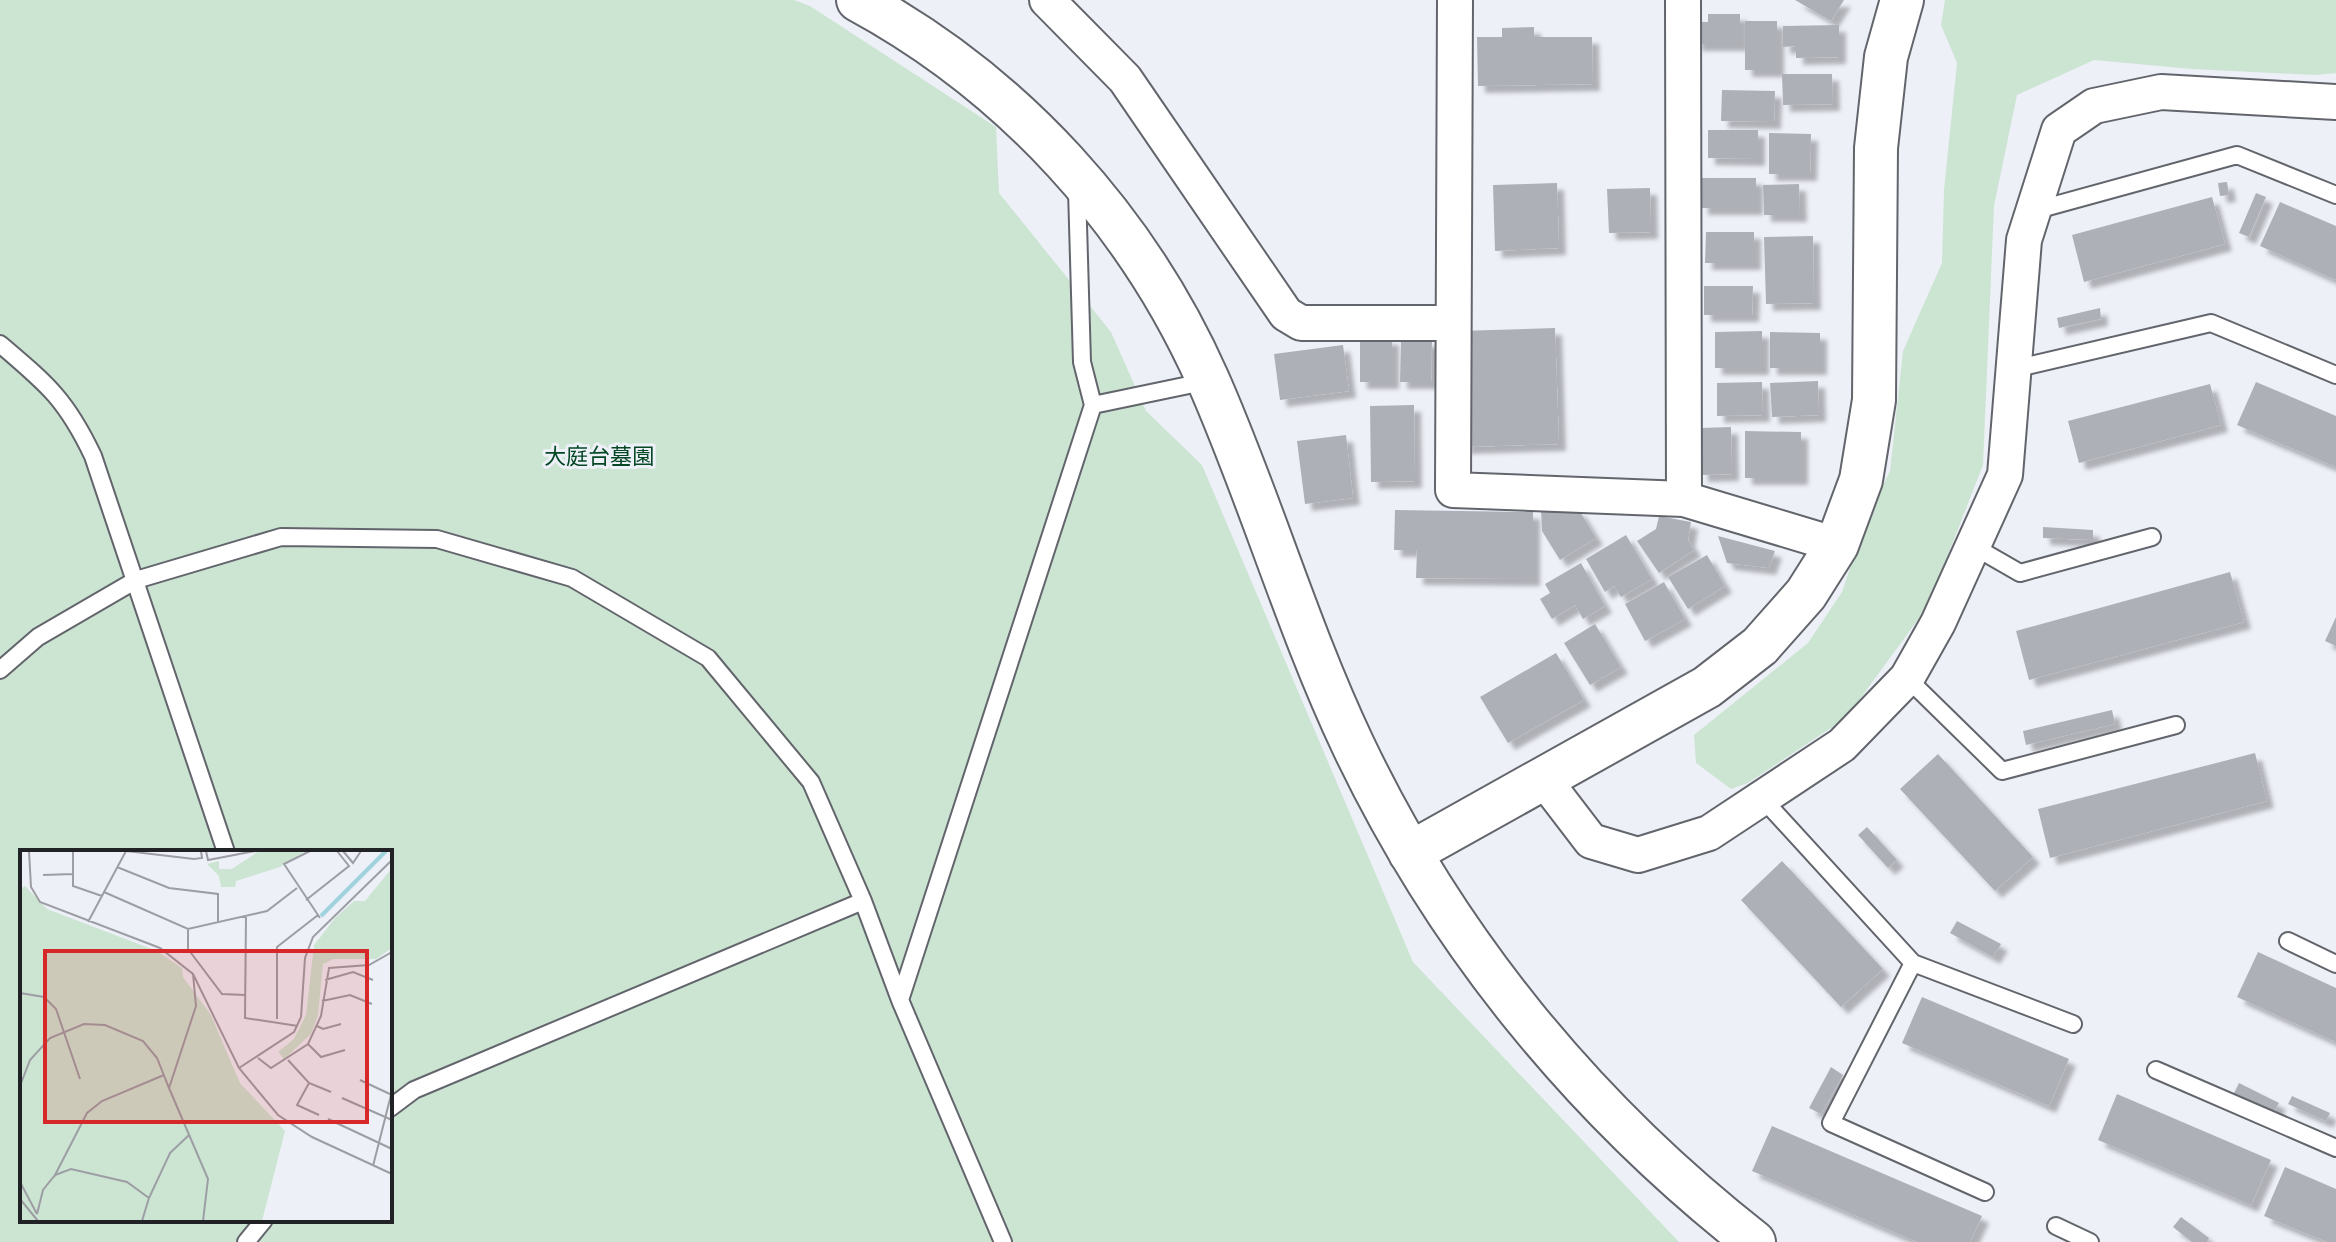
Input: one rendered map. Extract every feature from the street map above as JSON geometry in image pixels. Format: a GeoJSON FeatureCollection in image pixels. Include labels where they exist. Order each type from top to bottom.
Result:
{"type":"FeatureCollection","features":[{"type":"Feature","properties":{"kind":"street"},"geometry":{"type":"LineString","coordinates":[[858,0],[910,28],[998,95],[1077,173],[1175,311],[1208,381],[1352,744],[1410,853],[1522,1017],[1602,1108],[1693,1195],[1754,1242]]}},
{"type":"Feature","properties":{"kind":"street"},"geometry":{"type":"LineString","coordinates":[[1047,0],[1125,79],[1286,314],[1301,323],[1453,323]]}},
{"type":"Feature","properties":{"kind":"street"},"geometry":{"type":"LineString","coordinates":[[1455,0],[1453,490],[1684,499],[1837,545]]}},
{"type":"Feature","properties":{"kind":"street"},"geometry":{"type":"LineString","coordinates":[[1683,0],[1684,499]]}},
{"type":"Feature","properties":{"kind":"street"},"geometry":{"type":"LineString","coordinates":[[1410,853],[1707,687],[1760,646],[1806,594],[1837,545],[1861,480],[1874,400],[1876,148],[1886,57],[1902,0]]}},
{"type":"Feature","properties":{"kind":"street"},"geometry":{"type":"LineString","coordinates":[[1542,777],[1591,841],[1638,855],[1709,833],[1842,745],[1907,678],[1938,623],[2005,475],[2024,240],[2059,130],[2094,106],[2161,92],[2336,102]]}},
{"type":"Feature","properties":{"kind":"lane"},"geometry":{"type":"LineString","coordinates":[[2033,211],[2237,155],[2336,195]]}},
{"type":"Feature","properties":{"kind":"lane"},"geometry":{"type":"LineString","coordinates":[[900,1000],[1093,405],[1082,362],[1077,173]]}},
{"type":"Feature","properties":{"kind":"lane"},"geometry":{"type":"LineString","coordinates":[[2014,369],[2211,323],[2336,375]]}},
{"type":"Feature","properties":{"kind":"lane"},"geometry":{"type":"LineString","coordinates":[[0,344],[54,389],[77,423],[136,580],[225,850]]}},
{"type":"Feature","properties":{"kind":"lane"},"geometry":{"type":"LineString","coordinates":[[1093,405],[1208,381]]}},
{"type":"Feature","properties":{"kind":"lane"},"geometry":{"type":"LineString","coordinates":[[0,670],[38,637],[136,580],[281,537],[437,539],[572,578],[708,658],[811,782],[1003,1242]]}},
{"type":"Feature","properties":{"kind":"lane"},"geometry":{"type":"LineString","coordinates":[[1973,546],[2020,573],[2152,537]]}},
{"type":"Feature","properties":{"kind":"lane"},"geometry":{"type":"LineString","coordinates":[[1907,678],[2002,771],[2176,725]]}},
{"type":"Feature","properties":{"kind":"lane"},"geometry":{"type":"LineString","coordinates":[[1762,798],[1913,963],[2073,1024]]}},
{"type":"Feature","properties":{"kind":"lane"},"geometry":{"type":"LineString","coordinates":[[392,1106],[414,1090],[863,901]]}},
{"type":"Feature","properties":{"kind":"lane"},"geometry":{"type":"LineString","coordinates":[[2288,941],[2336,964]]}},
{"type":"Feature","properties":{"kind":"lane"},"geometry":{"type":"LineString","coordinates":[[1913,963],[1831,1123],[1985,1192]]}},
{"type":"Feature","properties":{"kind":"lane"},"geometry":{"type":"LineString","coordinates":[[2156,1070],[2336,1148]]}},
{"type":"Feature","properties":{"kind":"lane"},"geometry":{"type":"LineString","coordinates":[[246,1242],[262,1222]]}},
{"type":"Feature","properties":{"kind":"lane"},"geometry":{"type":"LineString","coordinates":[[2056,1226],[2090,1242]]}},
{"type":"Feature","properties":{"kind":"green space","name":"大庭台墓園"},"geometry":{"type":"Polygon","coordinates":[[[0,0],[794,0],[810,6],[996,127],[999,193],[1111,332],[1146,411],[1202,465],[1413,962],[1679,1242],[0,1242],[0,0]]]}},
{"type":"Feature","properties":{"kind":"green space"},"geometry":{"type":"Polygon","coordinates":[[[1945,0],[2336,0],[2336,73],[2316,75],[2192,69],[2094,60],[2017,95],[1994,206],[1983,465],[1928,606],[1846,718],[1748,783],[1731,789],[1696,763],[1694,735],[1808,643],[1842,592],[1867,517],[1890,471],[1903,351],[1942,263],[1944,190],[1957,63],[1941,25],[1945,0]]]}},
{"type":"Feature","properties":{"kind":"building"},"geometry":{"type":"Polygon","coordinates":[[[1795,0],[1844,0],[1831,21],[1795,0]]]}},
{"type":"Feature","properties":{"kind":"building"},"geometry":{"type":"Polygon","coordinates":[[[1708,14],[1740,14],[1740,44],[1695,44],[1695,22],[1708,22],[1708,14]]]}},
{"type":"Feature","properties":{"kind":"building"},"geometry":{"type":"Polygon","coordinates":[[[1745,21],[1777,21],[1777,70],[1745,70],[1745,21]]]}},
{"type":"Feature","properties":{"kind":"building"},"geometry":{"type":"Polygon","coordinates":[[[1839,25],[1839,57],[1796,58],[1796,46],[1783,47],[1783,26],[1839,25]]]}},
{"type":"Feature","properties":{"kind":"building"},"geometry":{"type":"Polygon","coordinates":[[[1534,27],[1534,37],[1592,37],[1593,84],[1478,86],[1477,37],[1502,37],[1502,28],[1534,27]]]}},
{"type":"Feature","properties":{"kind":"building"},"geometry":{"type":"Polygon","coordinates":[[[1782,74],[1832,74],[1833,104],[1783,105],[1782,74]]]}},
{"type":"Feature","properties":{"kind":"building"},"geometry":{"type":"Polygon","coordinates":[[[1722,90],[1775,91],[1774,122],[1721,121],[1722,90]]]}},
{"type":"Feature","properties":{"kind":"building"},"geometry":{"type":"Polygon","coordinates":[[[1708,130],[1758,130],[1758,159],[1708,158],[1708,130]]]}},
{"type":"Feature","properties":{"kind":"building"},"geometry":{"type":"Polygon","coordinates":[[[1769,133],[1811,134],[1810,174],[1769,174],[1769,133]]]}},
{"type":"Feature","properties":{"kind":"building"},"geometry":{"type":"Polygon","coordinates":[[[1701,178],[1756,178],[1756,208],[1701,208],[1701,178]]]}},
{"type":"Feature","properties":{"kind":"building"},"geometry":{"type":"Polygon","coordinates":[[[2227,182],[2229,195],[2220,196],[2218,183],[2227,182]]]}},
{"type":"Feature","properties":{"kind":"building"},"geometry":{"type":"Polygon","coordinates":[[[1557,183],[1559,248],[1495,251],[1493,185],[1557,183]]]}},
{"type":"Feature","properties":{"kind":"building"},"geometry":{"type":"Polygon","coordinates":[[[1799,184],[1800,215],[1764,215],[1763,185],[1799,184]]]}},
{"type":"Feature","properties":{"kind":"building"},"geometry":{"type":"Polygon","coordinates":[[[1650,188],[1651,232],[1609,233],[1607,189],[1650,188]]]}},
{"type":"Feature","properties":{"kind":"building"},"geometry":{"type":"Polygon","coordinates":[[[2256,193],[2266,197],[2249,237],[2239,233],[2256,193]]]}},
{"type":"Feature","properties":{"kind":"building"},"geometry":{"type":"Polygon","coordinates":[[[2212,197],[2225,244],[2084,282],[2072,235],[2212,197]]]}},
{"type":"Feature","properties":{"kind":"building"},"geometry":{"type":"Polygon","coordinates":[[[2280,202],[2336,226],[2336,280],[2260,246],[2280,202]]]}},
{"type":"Feature","properties":{"kind":"building"},"geometry":{"type":"Polygon","coordinates":[[[1706,232],[1754,232],[1754,263],[1705,263],[1706,232]]]}},
{"type":"Feature","properties":{"kind":"building"},"geometry":{"type":"Polygon","coordinates":[[[1813,236],[1814,303],[1766,304],[1764,237],[1813,236]]]}},
{"type":"Feature","properties":{"kind":"building"},"geometry":{"type":"Polygon","coordinates":[[[1704,286],[1753,286],[1752,315],[1704,315],[1704,286]]]}},
{"type":"Feature","properties":{"kind":"building"},"geometry":{"type":"Polygon","coordinates":[[[2100,308],[2101,319],[2059,328],[2057,318],[2100,308]]]}},
{"type":"Feature","properties":{"kind":"building"},"geometry":{"type":"Polygon","coordinates":[[[1555,328],[1559,444],[1464,447],[1459,331],[1555,328]]]}},
{"type":"Feature","properties":{"kind":"building"},"geometry":{"type":"Polygon","coordinates":[[[1762,331],[1762,368],[1715,368],[1715,332],[1762,331]]]}},
{"type":"Feature","properties":{"kind":"building"},"geometry":{"type":"Polygon","coordinates":[[[1770,332],[1820,333],[1820,368],[1770,368],[1770,332]]]}},
{"type":"Feature","properties":{"kind":"building"},"geometry":{"type":"Polygon","coordinates":[[[1360,338],[1392,338],[1392,382],[1360,382],[1360,338]]]}},
{"type":"Feature","properties":{"kind":"building"},"geometry":{"type":"Polygon","coordinates":[[[1401,340],[1432,340],[1431,382],[1400,382],[1401,340]]]}},
{"type":"Feature","properties":{"kind":"building"},"geometry":{"type":"Polygon","coordinates":[[[1343,345],[1349,391],[1280,400],[1274,354],[1343,345]]]}},
{"type":"Feature","properties":{"kind":"building"},"geometry":{"type":"Polygon","coordinates":[[[1818,381],[1819,415],[1772,417],[1770,383],[1818,381]]]}},
{"type":"Feature","properties":{"kind":"building"},"geometry":{"type":"Polygon","coordinates":[[[1762,382],[1763,415],[1717,416],[1717,383],[1762,382]]]}},
{"type":"Feature","properties":{"kind":"building"},"geometry":{"type":"Polygon","coordinates":[[[2256,382],[2336,416],[2336,467],[2237,425],[2256,382]]]}},
{"type":"Feature","properties":{"kind":"building"},"geometry":{"type":"Polygon","coordinates":[[[2210,384],[2221,425],[2079,463],[2068,421],[2210,384]]]}},
{"type":"Feature","properties":{"kind":"building"},"geometry":{"type":"Polygon","coordinates":[[[1414,405],[1415,481],[1371,482],[1370,406],[1414,405]]]}},
{"type":"Feature","properties":{"kind":"building"},"geometry":{"type":"Polygon","coordinates":[[[1731,427],[1732,474],[1701,475],[1700,428],[1731,427]]]}},
{"type":"Feature","properties":{"kind":"building"},"geometry":{"type":"Polygon","coordinates":[[[1745,431],[1801,432],[1801,478],[1745,478],[1745,431]]]}},
{"type":"Feature","properties":{"kind":"building"},"geometry":{"type":"Polygon","coordinates":[[[1346,435],[1353,498],[1305,504],[1297,441],[1346,435]]]}},
{"type":"Feature","properties":{"kind":"building"},"geometry":{"type":"Polygon","coordinates":[[[1395,510],[1533,512],[1533,579],[1416,578],[1417,550],[1394,550],[1395,510]]]}},
{"type":"Feature","properties":{"kind":"building"},"geometry":{"type":"Polygon","coordinates":[[[1541,510],[1579,510],[1596,538],[1560,560],[1542,531],[1541,510]]]}},
{"type":"Feature","properties":{"kind":"building"},"geometry":{"type":"Polygon","coordinates":[[[1659,516],[1691,522],[1688,540],[1694,550],[1659,573],[1637,541],[1656,529],[1659,516]]]}},
{"type":"Feature","properties":{"kind":"building"},"geometry":{"type":"Polygon","coordinates":[[[2043,527],[2093,530],[2093,540],[2043,538],[2043,527]]]}},
{"type":"Feature","properties":{"kind":"building"},"geometry":{"type":"Polygon","coordinates":[[[1626,535],[1652,579],[1621,597],[1614,586],[1605,592],[1586,559],[1626,535]]]}},
{"type":"Feature","properties":{"kind":"building"},"geometry":{"type":"Polygon","coordinates":[[[1718,536],[1775,551],[1769,568],[1727,563],[1718,536]]]}},
{"type":"Feature","properties":{"kind":"building"},"geometry":{"type":"Polygon","coordinates":[[[1707,555],[1725,586],[1688,609],[1668,577],[1707,555]]]}},
{"type":"Feature","properties":{"kind":"building"},"geometry":{"type":"Polygon","coordinates":[[[1581,563],[1605,606],[1583,619],[1575,605],[1552,619],[1540,599],[1550,593],[1545,584],[1581,563]]]}},
{"type":"Feature","properties":{"kind":"building"},"geometry":{"type":"Polygon","coordinates":[[[2230,572],[2244,622],[2029,680],[2016,631],[2230,572]]]}},
{"type":"Feature","properties":{"kind":"building"},"geometry":{"type":"Polygon","coordinates":[[[1664,582],[1685,619],[1645,641],[1625,604],[1664,582]]]}},
{"type":"Feature","properties":{"kind":"building"},"geometry":{"type":"Polygon","coordinates":[[[2336,617],[2336,646],[2325,641],[2336,617]]]}},
{"type":"Feature","properties":{"kind":"building"},"geometry":{"type":"Polygon","coordinates":[[[1595,624],[1621,667],[1590,685],[1564,643],[1595,624]]]}},
{"type":"Feature","properties":{"kind":"building"},"geometry":{"type":"Polygon","coordinates":[[[1556,653],[1584,700],[1508,743],[1480,697],[1556,653]]]}},
{"type":"Feature","properties":{"kind":"building"},"geometry":{"type":"Polygon","coordinates":[[[2112,710],[2115,724],[2026,745],[2023,731],[2112,710]]]}},
{"type":"Feature","properties":{"kind":"building"},"geometry":{"type":"Polygon","coordinates":[[[2255,753],[2267,801],[2050,858],[2038,809],[2255,753]]]}},
{"type":"Feature","properties":{"kind":"building"},"geometry":{"type":"Polygon","coordinates":[[[1938,754],[2033,857],[1995,891],[1900,789],[1938,754]]]}},
{"type":"Feature","properties":{"kind":"building"},"geometry":{"type":"Polygon","coordinates":[[[1867,827],[1897,860],[1888,868],[1858,835],[1867,827]]]}},
{"type":"Feature","properties":{"kind":"building"},"geometry":{"type":"Polygon","coordinates":[[[1782,861],[1883,969],[1841,1007],[1741,900],[1782,861]]]}},
{"type":"Feature","properties":{"kind":"building"},"geometry":{"type":"Polygon","coordinates":[[[1957,921],[2001,944],[1993,957],[1950,933],[1957,921]]]}},
{"type":"Feature","properties":{"kind":"building"},"geometry":{"type":"Polygon","coordinates":[[[2258,952],[2336,988],[2336,1042],[2237,997],[2258,952]]]}},
{"type":"Feature","properties":{"kind":"building"},"geometry":{"type":"Polygon","coordinates":[[[1922,997],[2069,1059],[2049,1106],[1902,1043],[1922,997]]]}},
{"type":"Feature","properties":{"kind":"building"},"geometry":{"type":"Polygon","coordinates":[[[1831,1067],[1843,1075],[1821,1114],[1809,1108],[1831,1067]]]}},
{"type":"Feature","properties":{"kind":"building"},"geometry":{"type":"Polygon","coordinates":[[[2239,1083],[2279,1103],[2273,1114],[2233,1095],[2239,1083]]]}},
{"type":"Feature","properties":{"kind":"building"},"geometry":{"type":"Polygon","coordinates":[[[2117,1094],[2271,1160],[2251,1205],[2098,1140],[2117,1094]]]}},
{"type":"Feature","properties":{"kind":"building"},"geometry":{"type":"Polygon","coordinates":[[[2292,1096],[2330,1113],[2326,1121],[2288,1104],[2292,1096]]]}},
{"type":"Feature","properties":{"kind":"building"},"geometry":{"type":"Polygon","coordinates":[[[1772,1126],[1982,1216],[1970,1242],[1917,1242],[1752,1171],[1772,1126]]]}},
{"type":"Feature","properties":{"kind":"building"},"geometry":{"type":"Polygon","coordinates":[[[2285,1167],[2336,1189],[2336,1242],[2327,1242],[2264,1216],[2285,1167]]]}},
{"type":"Feature","properties":{"kind":"building"},"geometry":{"type":"Polygon","coordinates":[[[2181,1217],[2209,1238],[2207,1242],[2192,1242],[2173,1227],[2181,1217]]]}}]}
